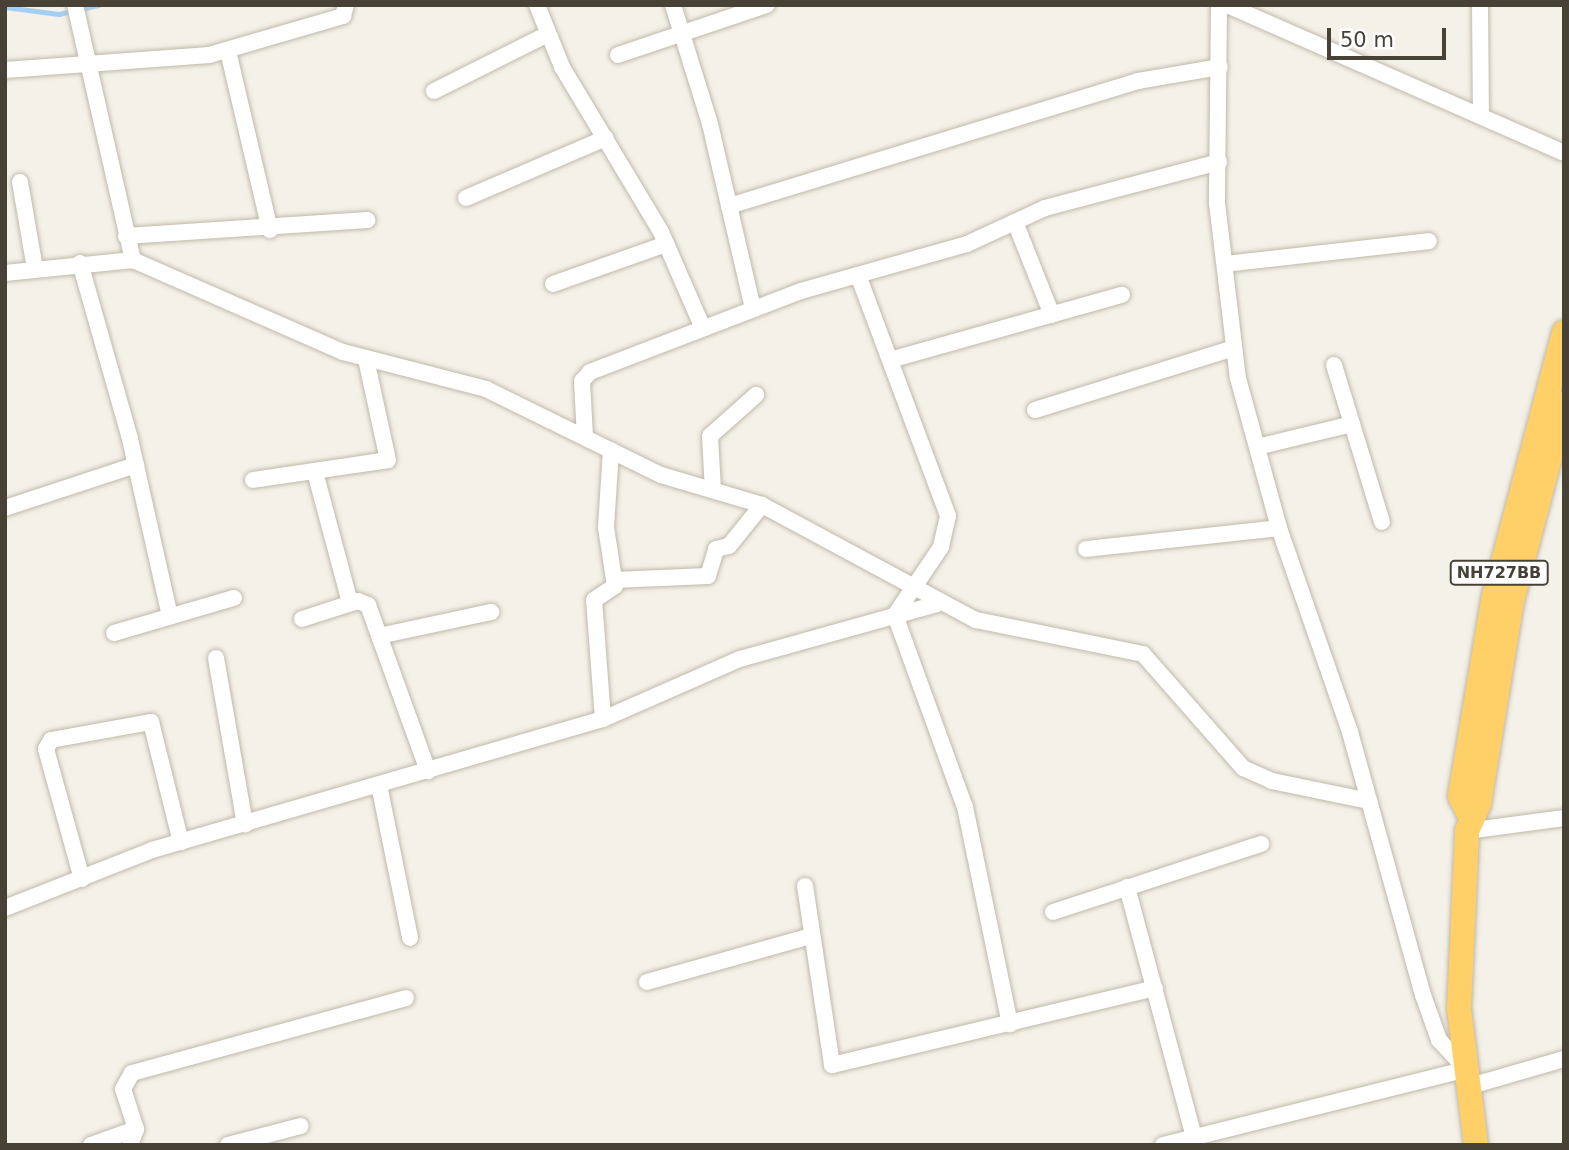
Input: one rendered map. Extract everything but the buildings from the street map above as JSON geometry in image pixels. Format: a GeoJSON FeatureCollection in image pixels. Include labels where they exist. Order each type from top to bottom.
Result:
{"type":"FeatureCollection","features":[{"type":"Feature","properties":{"kind":"highway","name":"NH727BB"},"geometry":{"type":"LineString","coordinates":[[1476,1145],[1465,1074],[1460,940],[1468,824],[1460,796],[1494,596],[1564,332]]}},
{"type":"Feature","properties":{"kind":"highway","name":"NH727BB"},"geometry":{"type":"LineString","coordinates":[[1468,824],[1479,804],[1512,601],[1564,404]]}},
{"type":"Feature","properties":{"kind":"street"},"geometry":{"type":"LineString","coordinates":[[5,70],[86,67],[228,51],[343,16],[346,5]]}},
{"type":"Feature","properties":{"kind":"street"},"geometry":{"type":"LineString","coordinates":[[537,5],[548,34],[666,244],[703,328]]}},
{"type":"Feature","properties":{"kind":"street"},"geometry":{"type":"LineString","coordinates":[[673,5],[729,206],[753,309]]}},
{"type":"Feature","properties":{"kind":"street"},"geometry":{"type":"LineString","coordinates":[[618,54],[767,5]]}},
{"type":"Feature","properties":{"kind":"street"},"geometry":{"type":"LineString","coordinates":[[1219,5],[1219,162],[1225,264],[1234,348],[1279,528],[1369,801],[1423,995],[1439,1040],[1465,1074]]}},
{"type":"Feature","properties":{"kind":"street"},"geometry":{"type":"LineString","coordinates":[[1227,5],[1564,153]]}},
{"type":"Feature","properties":{"kind":"street"},"geometry":{"type":"LineString","coordinates":[[1480,5],[1481,116]]}},
{"type":"Feature","properties":{"kind":"street"},"geometry":{"type":"LineString","coordinates":[[76,12],[86,67],[133,260]]}},
{"type":"Feature","properties":{"kind":"street"},"geometry":{"type":"LineString","coordinates":[[433,91],[548,34]]}},
{"type":"Feature","properties":{"kind":"street"},"geometry":{"type":"LineString","coordinates":[[228,51],[270,230]]}},
{"type":"Feature","properties":{"kind":"street"},"geometry":{"type":"LineString","coordinates":[[729,206],[1138,81],[1220,67]]}},
{"type":"Feature","properties":{"kind":"street"},"geometry":{"type":"LineString","coordinates":[[466,198],[606,138]]}},
{"type":"Feature","properties":{"kind":"street"},"geometry":{"type":"LineString","coordinates":[[585,437],[584,376],[753,309],[967,244],[1015,222],[1219,162]]}},
{"type":"Feature","properties":{"kind":"street"},"geometry":{"type":"LineString","coordinates":[[20,182],[35,269]]}},
{"type":"Feature","properties":{"kind":"street"},"geometry":{"type":"LineString","coordinates":[[126,236],[270,230],[367,220]]}},
{"type":"Feature","properties":{"kind":"street"},"geometry":{"type":"LineString","coordinates":[[1015,222],[1052,315]]}},
{"type":"Feature","properties":{"kind":"street"},"geometry":{"type":"LineString","coordinates":[[1225,264],[1429,241]]}},
{"type":"Feature","properties":{"kind":"street"},"geometry":{"type":"LineString","coordinates":[[553,284],[666,244]]}},
{"type":"Feature","properties":{"kind":"street"},"geometry":{"type":"LineString","coordinates":[[5,273],[80,263],[133,260],[366,359],[485,389],[611,450],[713,490],[762,505],[937,604],[1002,628],[1143,654],[1242,768],[1272,781],[1369,801]]}},
{"type":"Feature","properties":{"kind":"street"},"geometry":{"type":"LineString","coordinates":[[80,263],[136,465],[170,617]]}},
{"type":"Feature","properties":{"kind":"street"},"geometry":{"type":"LineString","coordinates":[[858,275],[948,516],[941,547],[895,615]]}},
{"type":"Feature","properties":{"kind":"street"},"geometry":{"type":"LineString","coordinates":[[890,360],[1122,295]]}},
{"type":"Feature","properties":{"kind":"street"},"geometry":{"type":"LineString","coordinates":[[1035,410],[1234,348]]}},
{"type":"Feature","properties":{"kind":"street"},"geometry":{"type":"LineString","coordinates":[[253,480],[388,460],[366,359]]}},
{"type":"Feature","properties":{"kind":"street"},"geometry":{"type":"LineString","coordinates":[[1334,365],[1382,522]]}},
{"type":"Feature","properties":{"kind":"street"},"geometry":{"type":"LineString","coordinates":[[713,490],[710,436],[755,395]]}},
{"type":"Feature","properties":{"kind":"street"},"geometry":{"type":"LineString","coordinates":[[1257,447],[1352,424]]}},
{"type":"Feature","properties":{"kind":"street"},"geometry":{"type":"LineString","coordinates":[[603,719],[594,600],[614,589],[606,527],[611,450]]}},
{"type":"Feature","properties":{"kind":"street"},"geometry":{"type":"LineString","coordinates":[[5,508],[136,465]]}},
{"type":"Feature","properties":{"kind":"street"},"geometry":{"type":"LineString","coordinates":[[314,472],[350,604]]}},
{"type":"Feature","properties":{"kind":"street"},"geometry":{"type":"LineString","coordinates":[[614,580],[708,576],[716,549],[730,544],[762,505]]}},
{"type":"Feature","properties":{"kind":"street"},"geometry":{"type":"LineString","coordinates":[[1086,549],[1279,528]]}},
{"type":"Feature","properties":{"kind":"street"},"geometry":{"type":"LineString","coordinates":[[114,633],[234,598]]}},
{"type":"Feature","properties":{"kind":"street"},"geometry":{"type":"LineString","coordinates":[[302,619],[350,604],[368,605],[428,771]]}},
{"type":"Feature","properties":{"kind":"street"},"geometry":{"type":"LineString","coordinates":[[5,908],[181,842],[603,719],[740,659],[937,604]]}},
{"type":"Feature","properties":{"kind":"street"},"geometry":{"type":"LineString","coordinates":[[379,636],[492,612]]}},
{"type":"Feature","properties":{"kind":"street"},"geometry":{"type":"LineString","coordinates":[[895,615],[968,819],[1010,1024]]}},
{"type":"Feature","properties":{"kind":"street"},"geometry":{"type":"LineString","coordinates":[[216,658],[246,824]]}},
{"type":"Feature","properties":{"kind":"street"},"geometry":{"type":"LineString","coordinates":[[82,879],[46,749],[51,740],[151,722],[181,842]]}},
{"type":"Feature","properties":{"kind":"street"},"geometry":{"type":"LineString","coordinates":[[379,785],[410,938]]}},
{"type":"Feature","properties":{"kind":"street"},"geometry":{"type":"LineString","coordinates":[[1468,824],[1564,818]]}},
{"type":"Feature","properties":{"kind":"street"},"geometry":{"type":"LineString","coordinates":[[1053,912],[1261,844]]}},
{"type":"Feature","properties":{"kind":"street"},"geometry":{"type":"LineString","coordinates":[[805,886],[832,1065],[1155,988]]}},
{"type":"Feature","properties":{"kind":"street"},"geometry":{"type":"LineString","coordinates":[[1128,887],[1195,1141]]}},
{"type":"Feature","properties":{"kind":"street"},"geometry":{"type":"LineString","coordinates":[[647,982],[811,936]]}},
{"type":"Feature","properties":{"kind":"street"},"geometry":{"type":"LineString","coordinates":[[130,1145],[136,1129],[123,1088],[132,1073],[406,998]]}},
{"type":"Feature","properties":{"kind":"street"},"geometry":{"type":"LineString","coordinates":[[1163,1145],[1195,1141],[1465,1074],[1564,1059]]}},
{"type":"Feature","properties":{"kind":"street"},"geometry":{"type":"LineString","coordinates":[[228,1145],[301,1126]]}},
{"type":"Feature","properties":{"kind":"street"},"geometry":{"type":"LineString","coordinates":[[91,1145],[136,1129]]}},
{"type":"Feature","properties":{"kind":"waterway"},"geometry":{"type":"LineString","coordinates":[[5,7],[59,14],[99,5]]}}]}
